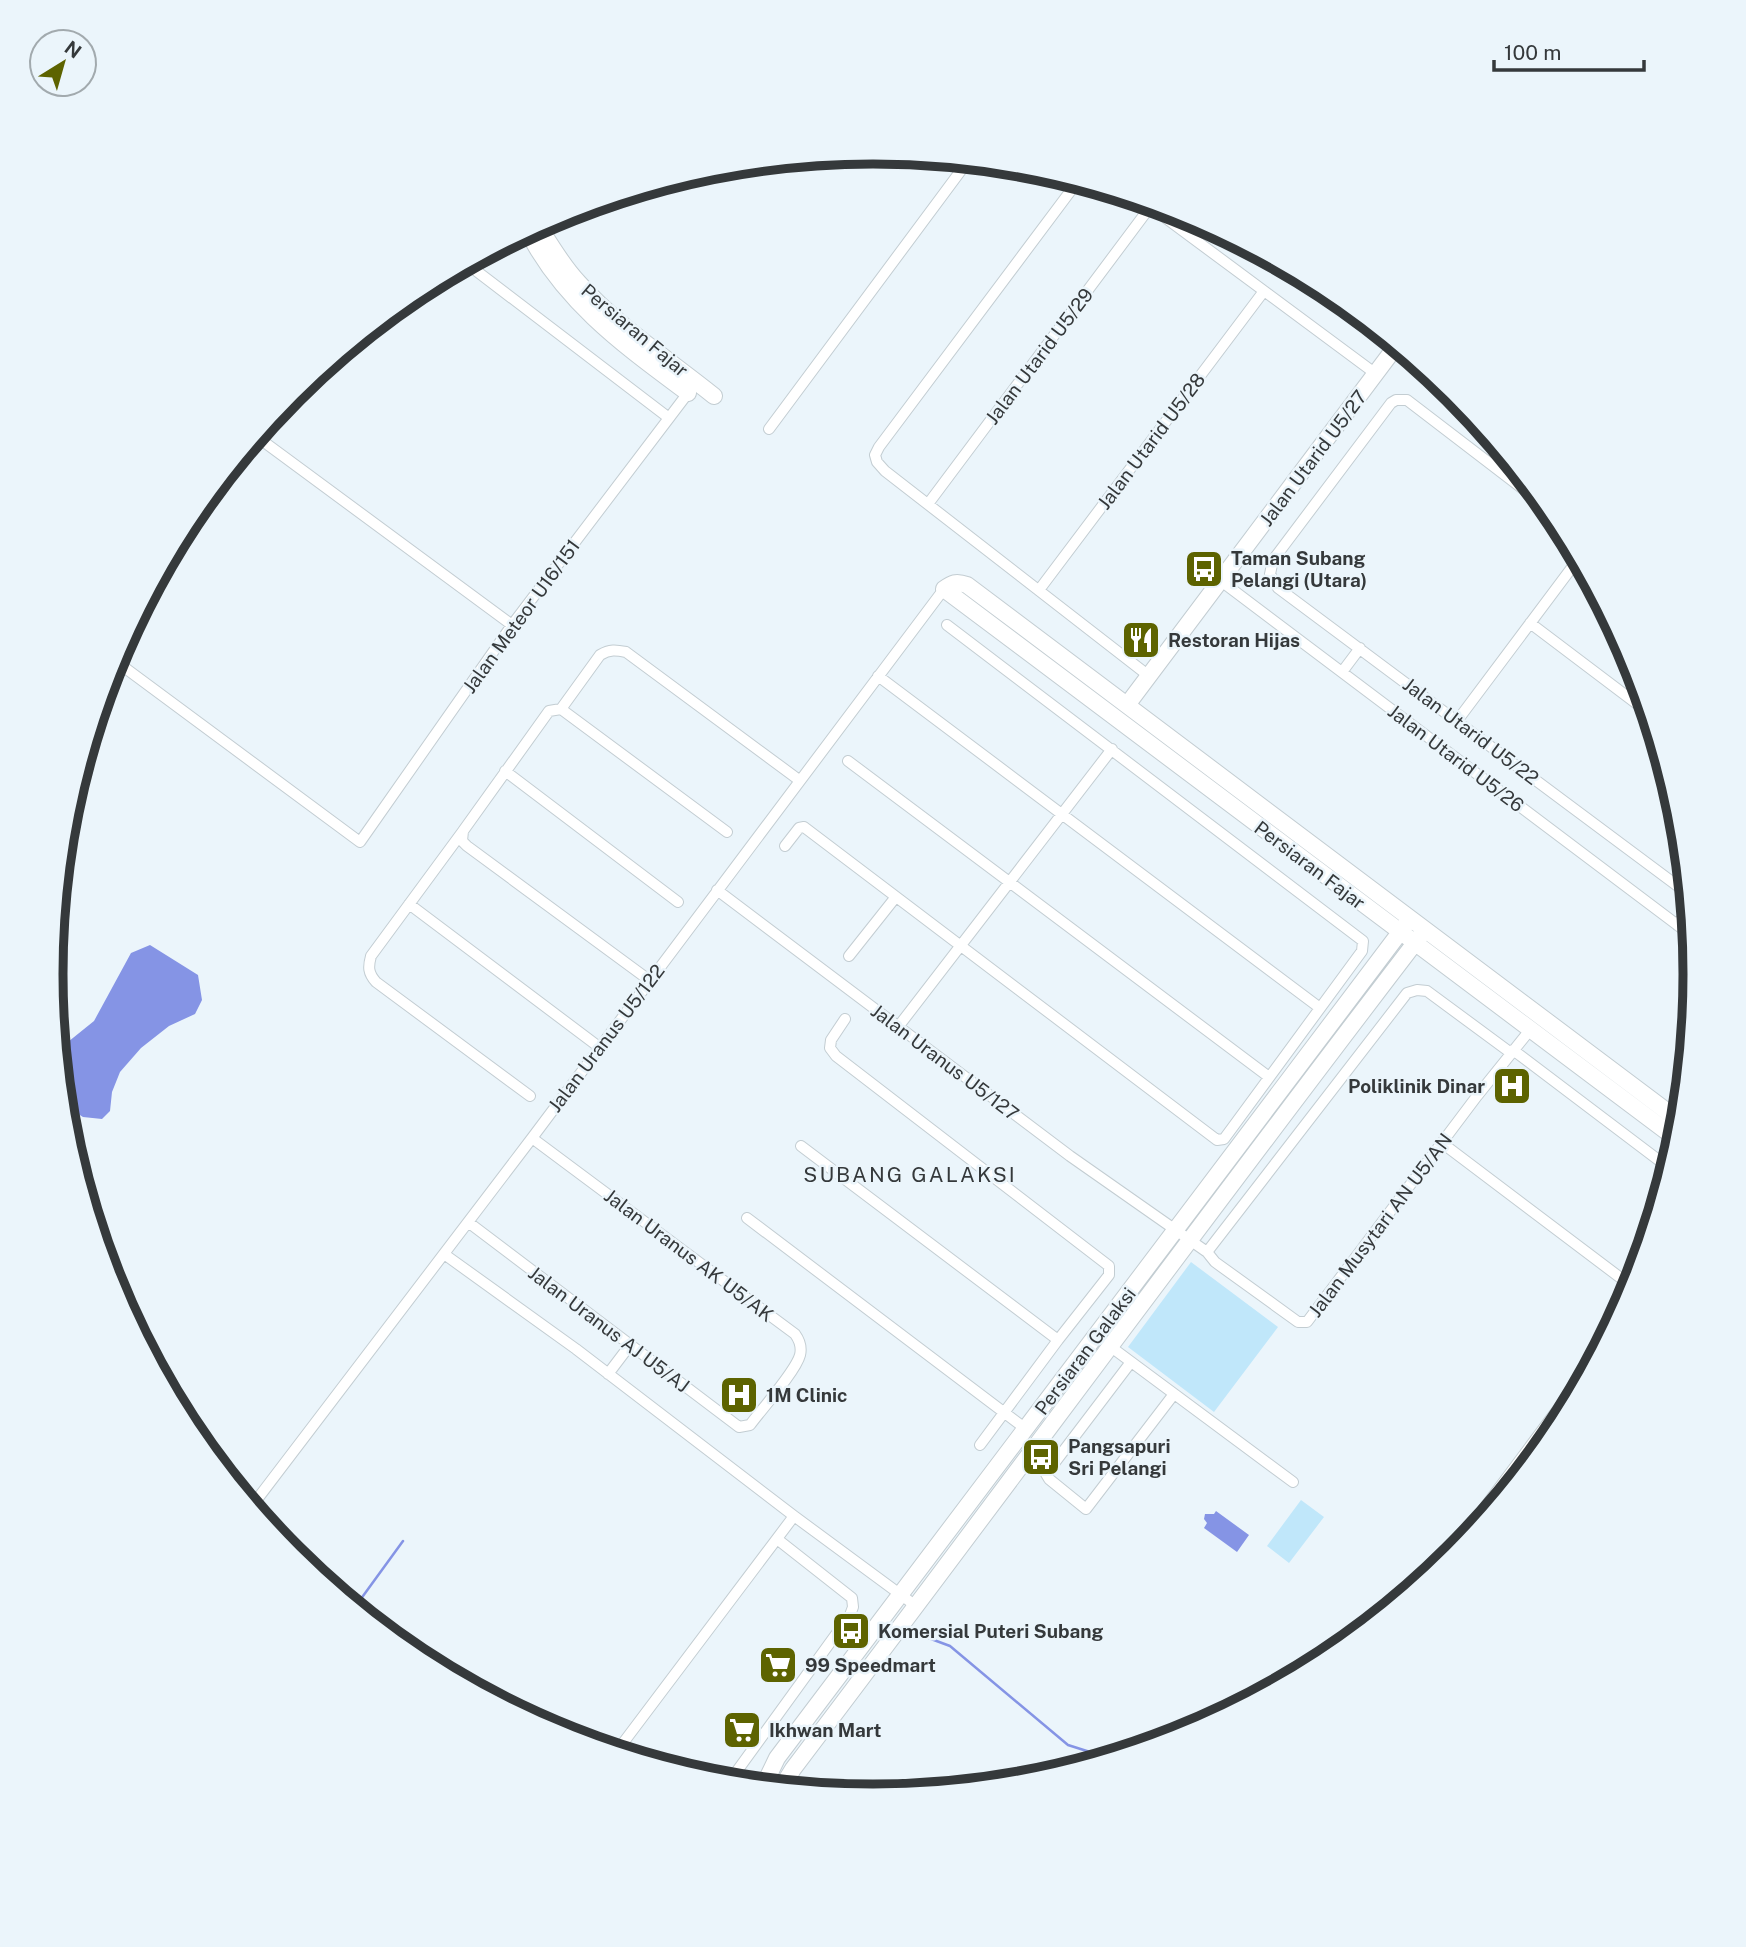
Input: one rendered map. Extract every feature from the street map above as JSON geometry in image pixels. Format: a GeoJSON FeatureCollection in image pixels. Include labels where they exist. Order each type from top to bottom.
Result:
{"type":"FeatureCollection","features":[{"type":"Feature","properties":{"kind":"main road","name":"Persiaran Fajar"},"geometry":{"type":"LineString","coordinates":[[544,234],[576,281],[604,309],[714,396]]}},
{"type":"Feature","properties":{"kind":"main road","name":"Persiaran Fajar"},"geometry":{"type":"LineString","coordinates":[[532,239],[557,279],[593,318],[688,393]]}},
{"type":"Feature","properties":{"kind":"main road","name":"Jalan Utarid U5/27"},"geometry":{"type":"LineString","coordinates":[[1127,705],[1392,353]]}},
{"type":"Feature","properties":{"kind":"main road","name":"Persiaran Fajar"},"geometry":{"type":"LineString","coordinates":[[1405,925],[1210,789],[943,589],[951,583],[967,584],[1127,705],[1405,925],[1530,1030],[1667,1132]]}},
{"type":"Feature","properties":{"kind":"main road"},"geometry":{"type":"LineString","coordinates":[[1028,653],[1114,708],[1122,709],[1127,705],[1135,725],[1210,789]]}},
{"type":"Feature","properties":{"kind":"main road","name":"Persiaran Galaksi"},"geometry":{"type":"LineString","coordinates":[[768,1777],[777,1758],[1405,925]]}},
{"type":"Feature","properties":{"kind":"main road","name":"Persiaran Fajar"},"geometry":{"type":"LineString","coordinates":[[1420,937],[1670,1114]]}},
{"type":"Feature","properties":{"kind":"main road","name":"Persiaran Galaksi"},"geometry":{"type":"LineString","coordinates":[[787,1779],[1189,1240],[1420,937]]}},
{"type":"Feature","properties":{"kind":"street"},"geometry":{"type":"LineString","coordinates":[[769,429],[962,168]]}},
{"type":"Feature","properties":{"kind":"street"},"geometry":{"type":"LineString","coordinates":[[1073,189],[875,455],[885,471],[1149,676]]}},
{"type":"Feature","properties":{"kind":"street","name":"Jalan Utarid U5/29"},"geometry":{"type":"LineString","coordinates":[[928,504],[1147,211]]}},
{"type":"Feature","properties":{"kind":"street","name":"Jalan Utarid U5/27"},"geometry":{"type":"LineString","coordinates":[[1165,218],[1376,374]]}},
{"type":"Feature","properties":{"kind":"street"},"geometry":{"type":"LineString","coordinates":[[474,269],[669,418]]}},
{"type":"Feature","properties":{"kind":"street","name":"Jalan Utarid U5/28"},"geometry":{"type":"LineString","coordinates":[[1039,590],[1264,291]]}},
{"type":"Feature","properties":{"kind":"street","name":"Jalan Meteor U16/151"},"geometry":{"type":"LineString","coordinates":[[124,667],[360,842],[512,625],[688,393]]}},
{"type":"Feature","properties":{"kind":"street","name":"Jalan Utarid U5/22"},"geometry":{"type":"LineString","coordinates":[[1521,487],[1407,400],[1396,400],[1391,403],[1273,560],[1270,574],[1279,588],[1678,886]]}},
{"type":"Feature","properties":{"kind":"street"},"geometry":{"type":"LineString","coordinates":[[263,441],[512,625]]}},
{"type":"Feature","properties":{"kind":"street"},"geometry":{"type":"LineString","coordinates":[[1457,720],[1573,566]]}},
{"type":"Feature","properties":{"kind":"street","name":"Jalan Utarid U5/26"},"geometry":{"type":"LineString","coordinates":[[1221,581],[1681,928]]}},
{"type":"Feature","properties":{"kind":"street","name":"Jalan Uranus U5/122"},"geometry":{"type":"LineString","coordinates":[[256,1499],[532,1138],[943,589]]}},
{"type":"Feature","properties":{"kind":"street"},"geometry":{"type":"LineString","coordinates":[[1530,623],[1636,702]]}},
{"type":"Feature","properties":{"kind":"street"},"geometry":{"type":"LineString","coordinates":[[785,846],[799,828],[804,827],[1217,1140],[1224,1139],[1362,951],[1363,941],[947,625]]}},
{"type":"Feature","properties":{"kind":"street"},"geometry":{"type":"LineString","coordinates":[[1342,672],[1360,648]]}},
{"type":"Feature","properties":{"kind":"street"},"geometry":{"type":"LineString","coordinates":[[530,1096],[376,982],[370,974],[369,965],[371,956],[462,836],[549,711],[561,709],[600,655],[607,650],[626,652],[799,780]]}},
{"type":"Feature","properties":{"kind":"street"},"geometry":{"type":"LineString","coordinates":[[878,676],[1320,1008]]}},
{"type":"Feature","properties":{"kind":"street"},"geometry":{"type":"LineString","coordinates":[[561,709],[727,832]]}},
{"type":"Feature","properties":{"kind":"street"},"geometry":{"type":"LineString","coordinates":[[898,1027],[1112,749]]}},
{"type":"Feature","properties":{"kind":"street"},"geometry":{"type":"LineString","coordinates":[[848,761],[1269,1077]]}},
{"type":"Feature","properties":{"kind":"street"},"geometry":{"type":"LineString","coordinates":[[505,771],[678,902]]}},
{"type":"Feature","properties":{"kind":"street"},"geometry":{"type":"LineString","coordinates":[[462,836],[467,846],[649,980]]}},
{"type":"Feature","properties":{"kind":"street","name":"Jalan Uranus U5/127"},"geometry":{"type":"LineString","coordinates":[[717,890],[1070,1156],[1207,1252]]}},
{"type":"Feature","properties":{"kind":"street"},"geometry":{"type":"LineString","coordinates":[[849,957],[895,898]]}},
{"type":"Feature","properties":{"kind":"street"},"geometry":{"type":"LineString","coordinates":[[409,904],[599,1046]]}},
{"type":"Feature","properties":{"kind":"street"},"geometry":{"type":"LineString","coordinates":[[1677,925],[1681,920]]}},
{"type":"Feature","properties":{"kind":"street"},"geometry":{"type":"LineString","coordinates":[[1207,1252],[1407,993],[1417,990],[1427,991],[1660,1161]]}},
{"type":"Feature","properties":{"kind":"street"},"geometry":{"type":"LineString","coordinates":[[845,1018],[831,1040],[830,1048],[836,1056],[1109,1266],[1109,1275],[980,1445]]}},
{"type":"Feature","properties":{"kind":"street","name":"Jalan Musytari AN U5/AN"},"geometry":{"type":"LineString","coordinates":[[1207,1252],[1215,1262],[1297,1322],[1307,1322],[1530,1030]]}},
{"type":"Feature","properties":{"kind":"street","name":"Jalan Uranus AK U5/AK"},"geometry":{"type":"LineString","coordinates":[[532,1138],[795,1334],[800,1341],[799,1358],[777,1390]]}},
{"type":"Feature","properties":{"kind":"street"},"geometry":{"type":"LineString","coordinates":[[1442,1143],[1623,1279]]}},
{"type":"Feature","properties":{"kind":"street"},"geometry":{"type":"LineString","coordinates":[[801,1146],[1058,1340]]}},
{"type":"Feature","properties":{"kind":"street"},"geometry":{"type":"LineString","coordinates":[[747,1218],[1026,1429]]}},
{"type":"Feature","properties":{"kind":"street","name":"Jalan Uranus AJ U5/AJ"},"geometry":{"type":"LineString","coordinates":[[468,1222],[739,1427],[750,1425],[777,1390]]}},
{"type":"Feature","properties":{"kind":"street"},"geometry":{"type":"LineString","coordinates":[[444,1254],[916,1606]]}},
{"type":"Feature","properties":{"kind":"street"},"geometry":{"type":"LineString","coordinates":[[1097,1336],[1293,1482]]}},
{"type":"Feature","properties":{"kind":"street"},"geometry":{"type":"LineString","coordinates":[[608,1374],[630,1345]]}},
{"type":"Feature","properties":{"kind":"street"},"geometry":{"type":"LineString","coordinates":[[1131,1362],[1046,1474],[1086,1508],[1174,1394]]}},
{"type":"Feature","properties":{"kind":"street"},"geometry":{"type":"LineString","coordinates":[[622,1744],[794,1516]]}},
{"type":"Feature","properties":{"kind":"street"},"geometry":{"type":"LineString","coordinates":[[736,1772],[850,1615],[853,1607],[852,1598],[777,1539]]}},
{"type":"Feature","properties":{"kind":"shaded area"},"geometry":{"type":"Polygon","coordinates":[[[1191,1262],[1278,1327],[1214,1412],[1128,1347],[1191,1262]]]}},
{"type":"Feature","properties":{"kind":"shaded area"},"geometry":{"type":"Polygon","coordinates":[[[1301,1500],[1324,1517],[1289,1563],[1267,1546],[1301,1500]]]}},
{"type":"Feature","properties":{"kind":"water"},"geometry":{"type":"Polygon","coordinates":[[[150,945],[198,975],[202,1000],[195,1014],[169,1026],[141,1048],[120,1072],[112,1092],[110,1111],[102,1119],[83,1117],[76,1112],[67,1043],[94,1021],[131,953],[150,945]]]}},
{"type":"Feature","properties":{"kind":"water"},"geometry":{"type":"Polygon","coordinates":[[[1216,1511],[1249,1535],[1237,1552],[1204,1528],[1207,1523],[1205,1514],[1214,1514],[1216,1511]]]}},
{"type":"Feature","properties":{"kind":"waterway"},"geometry":{"type":"LineString","coordinates":[[360,1600],[403,1541]]}},
{"type":"Feature","properties":{"kind":"waterway"},"geometry":{"type":"LineString","coordinates":[[915,1633],[950,1646],[1068,1745],[1092,1753]]}},
{"type":"Feature","properties":{"kind":"place","name":"Taman Subang Pelangi (Utara)"},"geometry":{"type":"Point","coordinates":[1204,569]}},
{"type":"Feature","properties":{"kind":"place","name":"Restoran Hijas"},"geometry":{"type":"Point","coordinates":[1141,640]}},
{"type":"Feature","properties":{"kind":"place","name":"Poliklinik Dinar"},"geometry":{"type":"Point","coordinates":[1512,1086]}},
{"type":"Feature","properties":{"kind":"place","name":"1M Clinic"},"geometry":{"type":"Point","coordinates":[739,1395]}},
{"type":"Feature","properties":{"kind":"place","name":"Pangsapuri Sri Pelangi"},"geometry":{"type":"Point","coordinates":[1041,1457]}},
{"type":"Feature","properties":{"kind":"place","name":"Komersial Puteri Subang"},"geometry":{"type":"Point","coordinates":[851,1631]}},
{"type":"Feature","properties":{"kind":"place","name":"99 Speedmart"},"geometry":{"type":"Point","coordinates":[778,1665]}},
{"type":"Feature","properties":{"kind":"place","name":"Ikhwan Mart"},"geometry":{"type":"Point","coordinates":[742,1730]}},
{"type":"Feature","properties":{"kind":"district","name":"SUBANG GALAKSI"},"geometry":{"type":"Point","coordinates":[910,1174]}}]}
